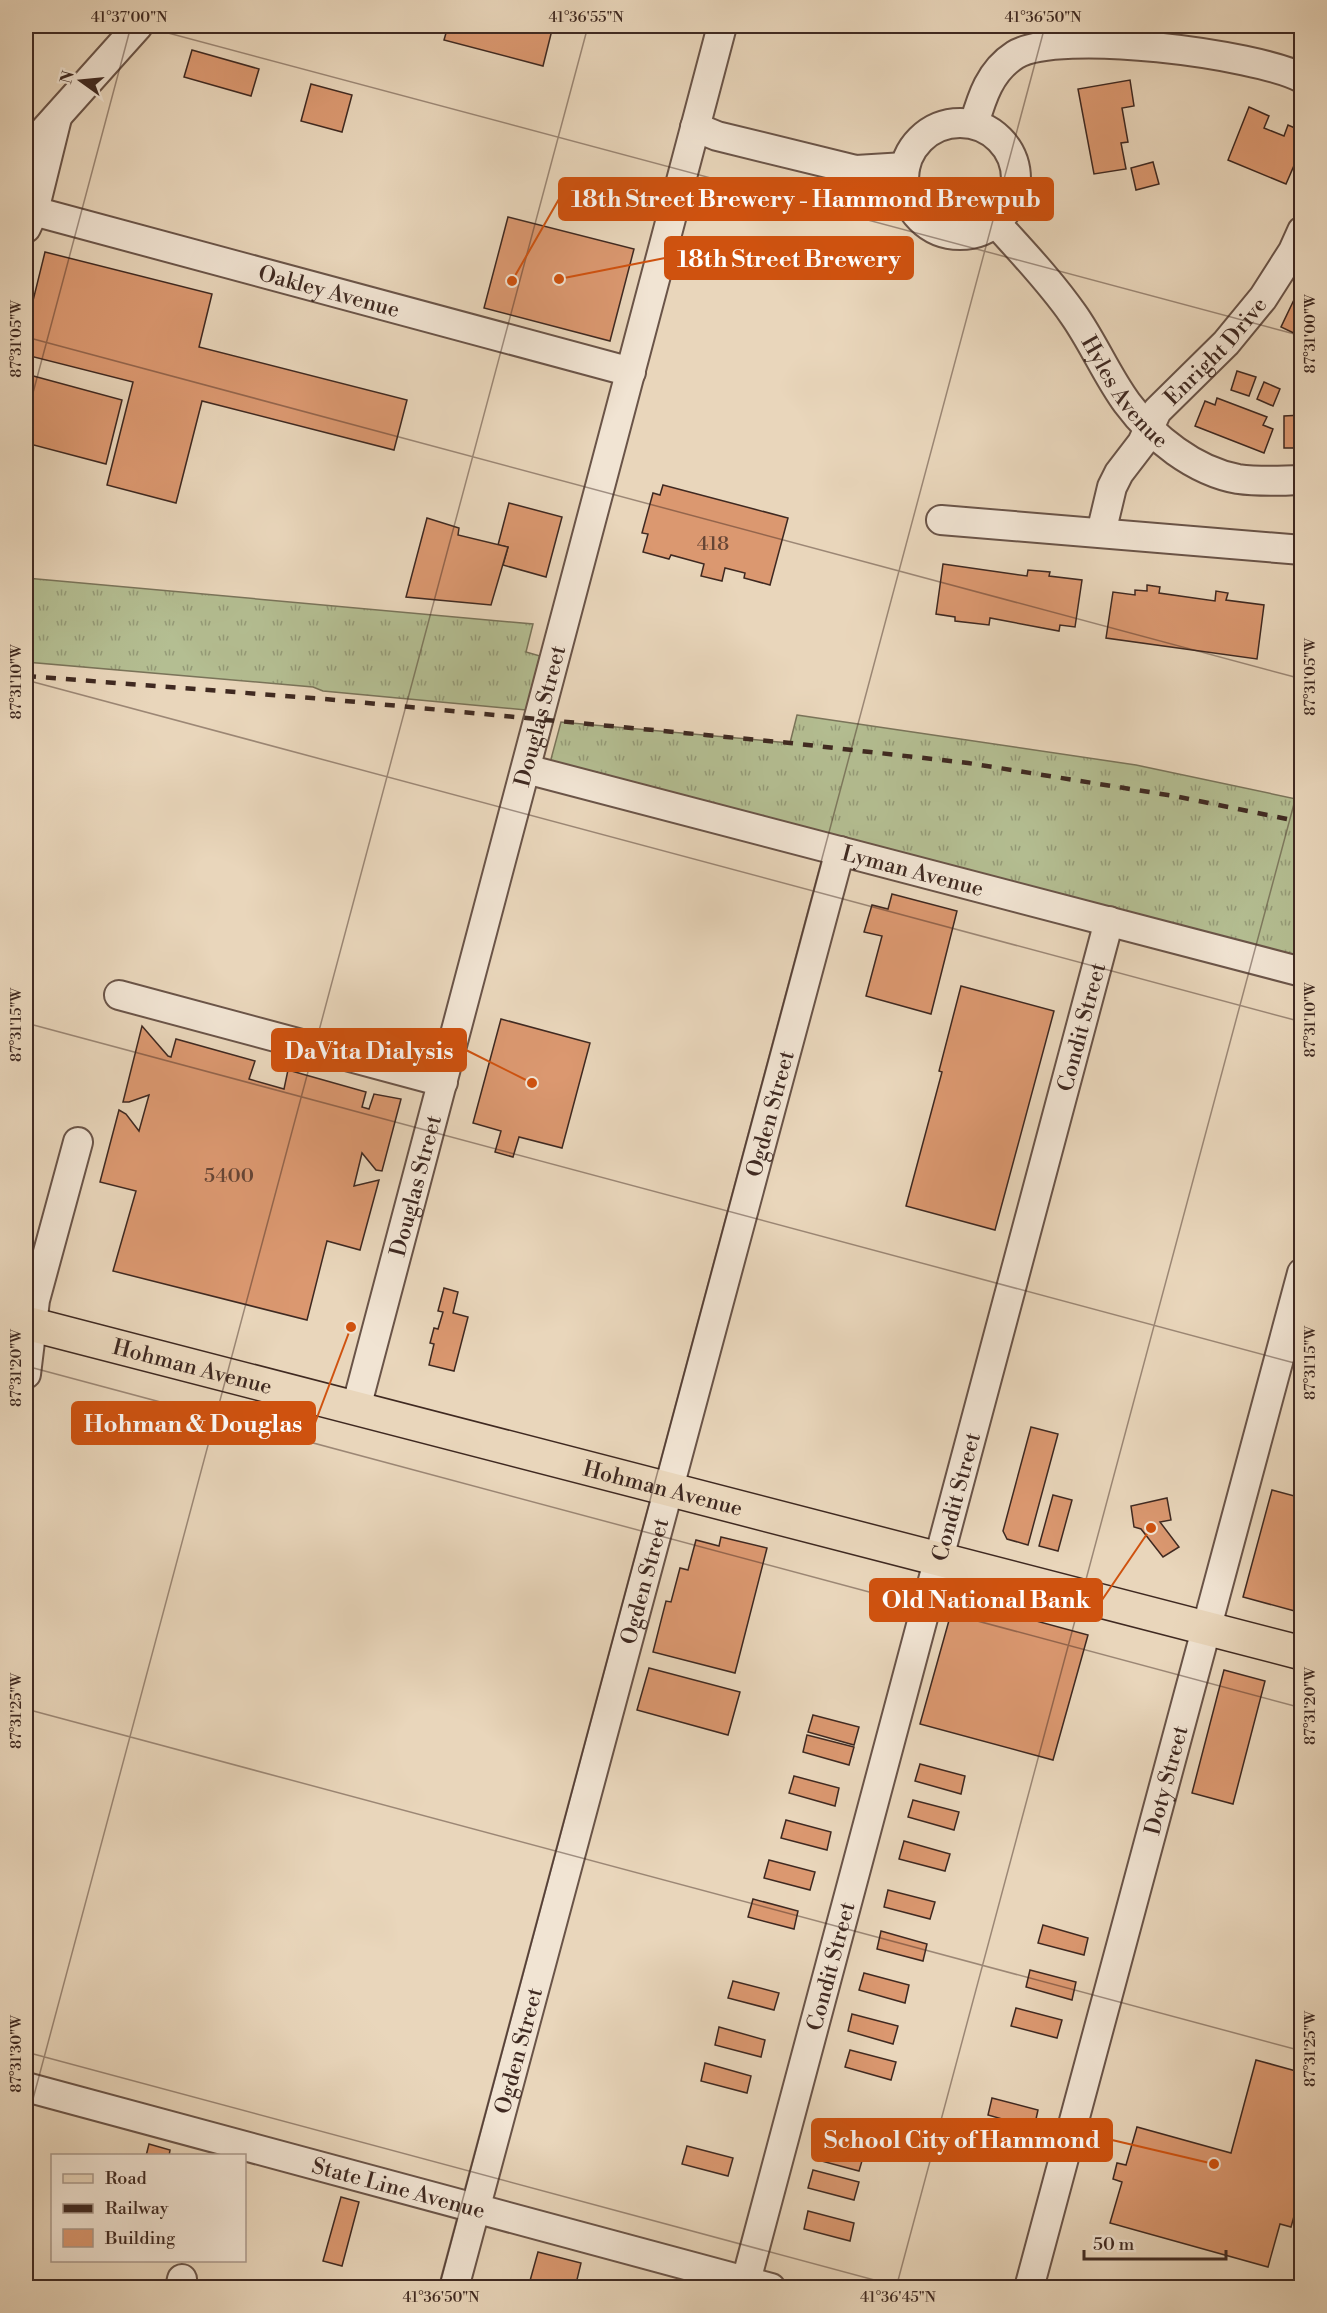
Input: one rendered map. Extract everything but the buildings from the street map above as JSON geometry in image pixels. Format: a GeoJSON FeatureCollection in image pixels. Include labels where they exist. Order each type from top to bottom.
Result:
{"type":"FeatureCollection","features":[{"type":"Feature","properties":{"kind":"main road","name":"Hohman Avenue"},"geometry":{"type":"LineString","coordinates":[[29,1324],[1302,1653]]}},
{"type":"Feature","properties":{"kind":"street"},"geometry":{"type":"LineString","coordinates":[[26,151],[138,26]]}},
{"type":"Feature","properties":{"kind":"street","name":"Douglas Street"},"geometry":{"type":"LineString","coordinates":[[357,1408],[722,26]]}},
{"type":"Feature","properties":{"kind":"street"},"geometry":{"type":"LineString","coordinates":[[974,124],[983,94],[996,71],[1016,55],[1039,47],[1090,43],[1143,45],[1226,58],[1273,68],[1302,78]]}},
{"type":"Feature","properties":{"kind":"street"},"geometry":{"type":"LineString","coordinates":[[28,216],[58,113]]}},
{"type":"Feature","properties":{"kind":"street"},"geometry":{"type":"LineString","coordinates":[[956,122],[974,124],[989,130],[1002,141],[1012,156],[1016,172],[1016,191],[1008,209],[996,223],[981,232],[964,236],[946,234],[930,228],[917,216],[908,201],[903,184],[904,167],[911,150],[923,136],[938,126],[956,122]]}},
{"type":"Feature","properties":{"kind":"street"},"geometry":{"type":"LineString","coordinates":[[695,127],[717,136],[856,170],[904,167]]}},
{"type":"Feature","properties":{"kind":"street","name":"Oakley Avenue"},"geometry":{"type":"LineString","coordinates":[[28,216],[631,372]]}},
{"type":"Feature","properties":{"kind":"street","name":"Hyles Avenue"},"geometry":{"type":"LineString","coordinates":[[996,223],[1041,273],[1072,313],[1126,402],[1148,430],[1184,457],[1211,471],[1237,478],[1302,480]]}},
{"type":"Feature","properties":{"kind":"street","name":"Enright Drive"},"geometry":{"type":"LineString","coordinates":[[1101,533],[1112,487],[1119,473],[1142,443],[1157,411],[1226,344],[1263,298],[1293,251],[1302,231]]}},
{"type":"Feature","properties":{"kind":"street"},"geometry":{"type":"LineString","coordinates":[[941,520],[1302,550]]}},
{"type":"Feature","properties":{"kind":"street","name":"Lyman Avenue"},"geometry":{"type":"LineString","coordinates":[[526,769],[1302,972]]}},
{"type":"Feature","properties":{"kind":"street","name":"Ogden Street"},"geometry":{"type":"LineString","coordinates":[[454,2288],[840,852]]}},
{"type":"Feature","properties":{"kind":"street","name":"Condit Street"},"geometry":{"type":"LineString","coordinates":[[758,2284],[937,1559],[982,1400],[1109,921]]}},
{"type":"Feature","properties":{"kind":"street"},"geometry":{"type":"LineString","coordinates":[[119,995],[443,1082]]}},
{"type":"Feature","properties":{"kind":"street"},"geometry":{"type":"LineString","coordinates":[[26,1374],[29,1324],[78,1142]]}},
{"type":"Feature","properties":{"kind":"street","name":"Doty Street"},"geometry":{"type":"LineString","coordinates":[[1029,2288],[1302,1273]]}},
{"type":"Feature","properties":{"kind":"street","name":"State Line Avenue"},"geometry":{"type":"LineString","coordinates":[[26,2087],[215,2147],[245,2154]]}},
{"type":"Feature","properties":{"kind":"street","name":"State Line Avenue"},"geometry":{"type":"LineString","coordinates":[[246,2154],[476,2208],[758,2284]]}},
{"type":"Feature","properties":{"kind":"green space"},"geometry":{"type":"Polygon","coordinates":[[[26,578],[533,624],[526,652],[540,656],[526,710],[323,691],[313,687],[26,662],[26,578]]]}},
{"type":"Feature","properties":{"kind":"green space"},"geometry":{"type":"Polygon","coordinates":[[[797,715],[1136,765],[1301,800],[1301,970],[547,774],[561,722],[790,743],[797,715]]]}},
{"type":"Feature","properties":{"kind":"railway"},"geometry":{"type":"LineString","coordinates":[[26,676],[325,699],[790,743],[968,763],[1174,796],[1302,822]]}},
{"type":"Feature","properties":{"kind":"place","name":"18th Street Brewery"},"geometry":{"type":"Point","coordinates":[559,279]}},
{"type":"Feature","properties":{"kind":"place","name":"18th Street Brewery - Hammond Brewpub"},"geometry":{"type":"Point","coordinates":[512,281]}},
{"type":"Feature","properties":{"kind":"place","name":"DaVita Dialysis"},"geometry":{"type":"Point","coordinates":[532,1083]}},
{"type":"Feature","properties":{"kind":"place","name":"Hohman & Douglas"},"geometry":{"type":"Point","coordinates":[351,1327]}},
{"type":"Feature","properties":{"kind":"place","name":"Old National Bank"},"geometry":{"type":"Point","coordinates":[1151,1528]}},
{"type":"Feature","properties":{"kind":"place","name":"School City of Hammond"},"geometry":{"type":"Point","coordinates":[1214,2164]}}]}
